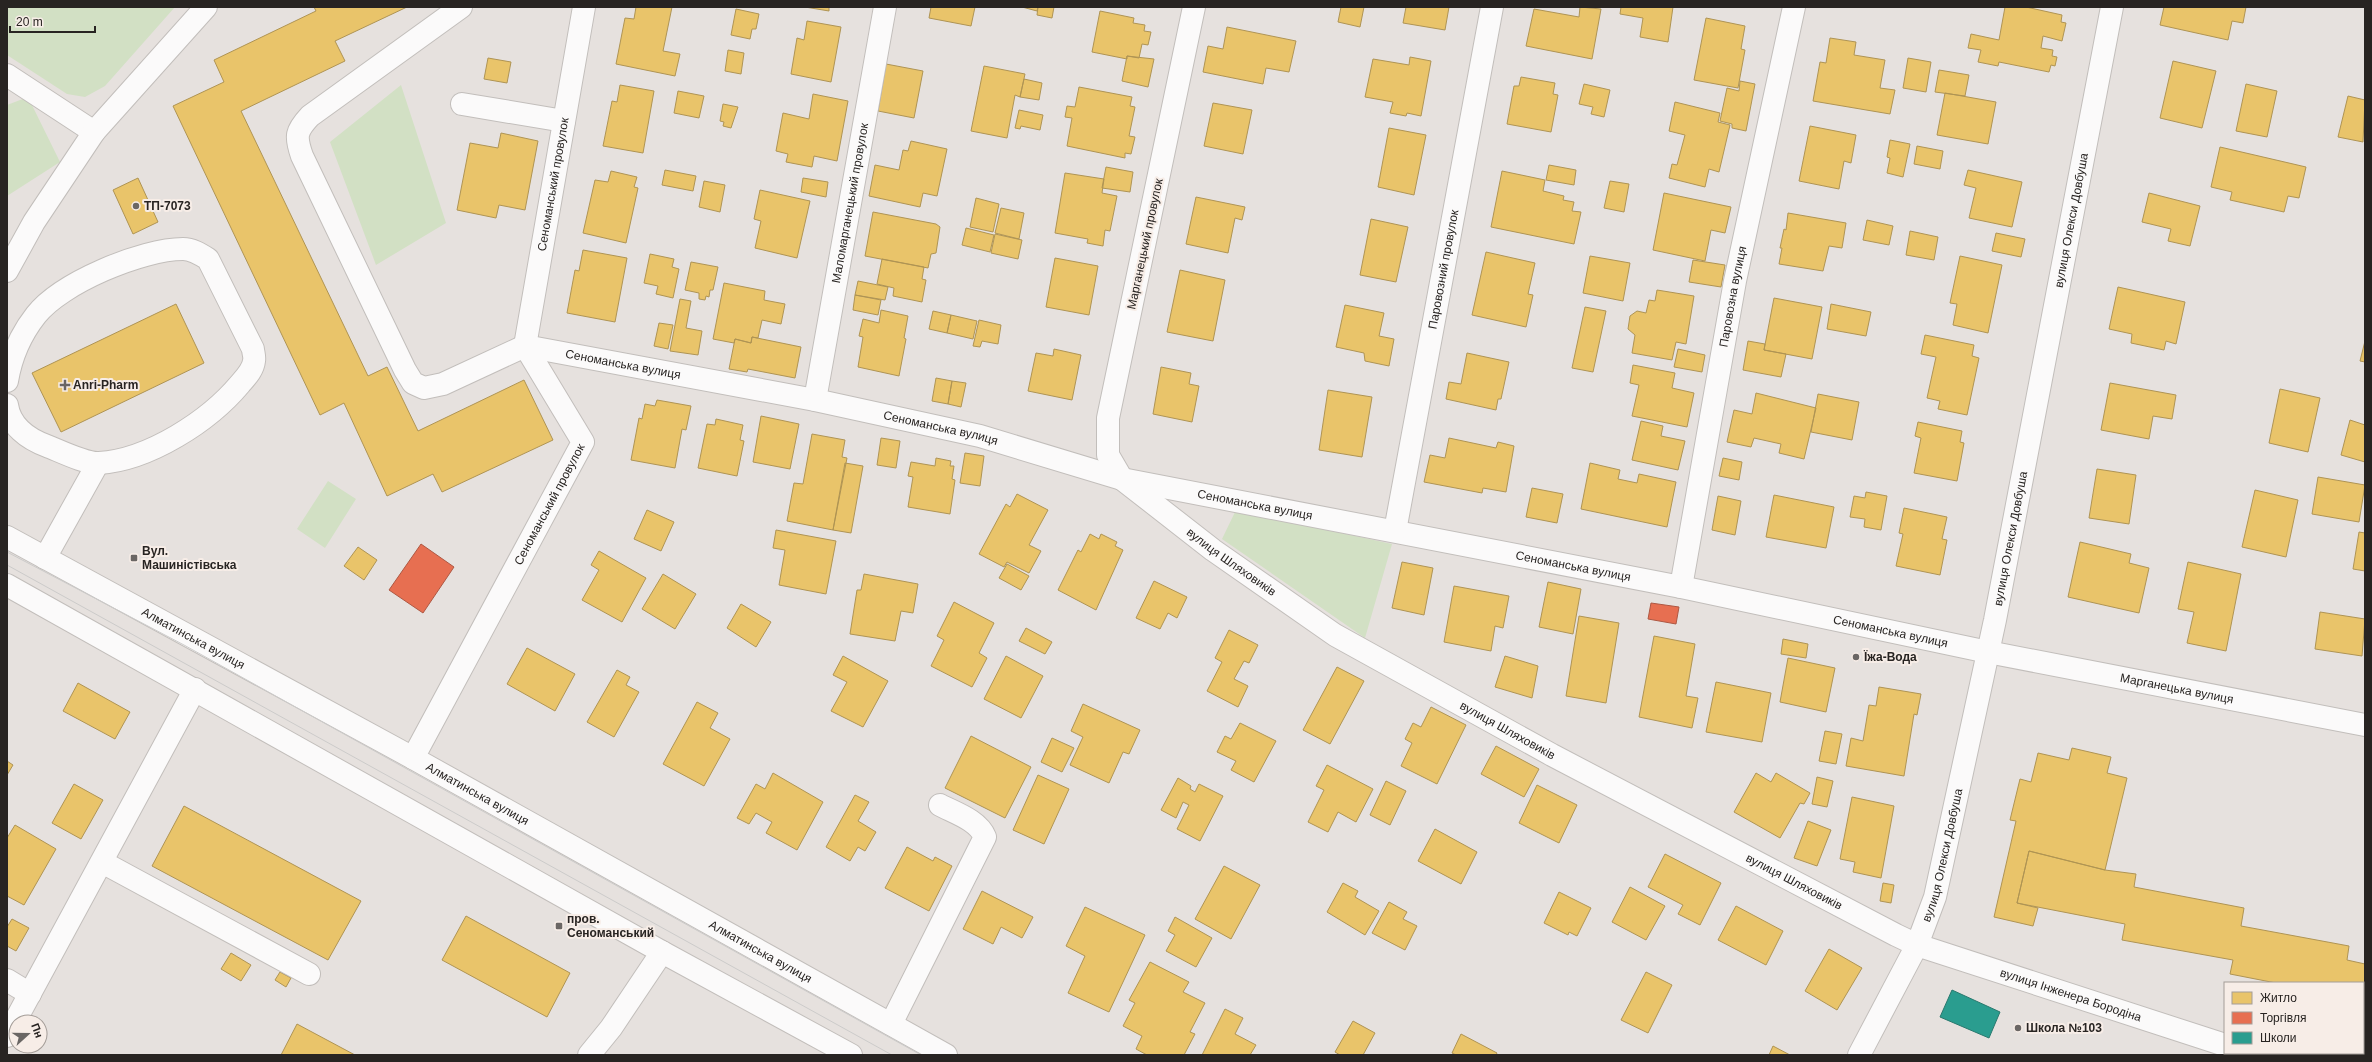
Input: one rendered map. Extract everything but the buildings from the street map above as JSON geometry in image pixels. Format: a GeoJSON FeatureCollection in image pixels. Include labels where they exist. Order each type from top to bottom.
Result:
{"type":"FeatureCollection","features":[{"type":"Feature","properties":{"kind":"street"},"geometry":{"type":"LineString","coordinates":[[7,271],[34,222],[94,132],[206,7]]}},
{"type":"Feature","properties":{"kind":"street"},"geometry":{"type":"LineString","coordinates":[[461,7],[310,116],[300,126],[296,139],[302,156],[413,383],[424,388],[443,384],[525,346]]}},
{"type":"Feature","properties":{"kind":"street","name":"Сеноманський провулок"},"geometry":{"type":"LineString","coordinates":[[413,758],[583,442],[525,346],[584,7]]}},
{"type":"Feature","properties":{"kind":"street","name":"Маломарганецький провулок"},"geometry":{"type":"LineString","coordinates":[[815,400],[885,7]]}},
{"type":"Feature","properties":{"kind":"street","name":"Марганецький провулок"},"geometry":{"type":"LineString","coordinates":[[1122,479],[1108,455],[1108,418],[1194,7]]}},
{"type":"Feature","properties":{"kind":"street","name":"Паровозний провулок"},"geometry":{"type":"LineString","coordinates":[[1396,531],[1492,7]]}},
{"type":"Feature","properties":{"kind":"street","name":"Паровозна вулиця"},"geometry":{"type":"LineString","coordinates":[[1681,587],[1735,281],[1794,7]]}},
{"type":"Feature","properties":{"kind":"street","name":"вулиця Олекси Довбуша"},"geometry":{"type":"LineString","coordinates":[[1859,1055],[1917,945],[1935,897],[1988,652],[2112,7]]}},
{"type":"Feature","properties":{"kind":"street"},"geometry":{"type":"LineString","coordinates":[[7,75],[94,132]]}},
{"type":"Feature","properties":{"kind":"street"},"geometry":{"type":"LineString","coordinates":[[462,104],[564,121]]}},
{"type":"Feature","properties":{"kind":"street"},"geometry":{"type":"LineString","coordinates":[[7,381],[20,338],[36,314],[62,291],[97,272],[139,256],[183,249],[198,253],[208,260],[253,349],[254,361],[250,373],[226,400],[195,425],[154,447],[126,457],[98,463],[37,442],[17,428],[8,412],[7,405]]}},
{"type":"Feature","properties":{"kind":"street","name":"Сеноманська вулиця"},"geometry":{"type":"LineString","coordinates":[[525,346],[815,400],[980,436],[1122,479],[1681,587],[1988,652]]}},
{"type":"Feature","properties":{"kind":"street"},"geometry":{"type":"LineString","coordinates":[[45,558],[98,463]]}},
{"type":"Feature","properties":{"kind":"street","name":"вулиця Шляховиків"},"geometry":{"type":"LineString","coordinates":[[1122,479],[1154,507],[1335,635],[1552,755],[1917,945]]}},
{"type":"Feature","properties":{"kind":"street","name":"Алматинська вулиця"},"geometry":{"type":"LineString","coordinates":[[7,537],[413,758],[946,1055]]}},
{"type":"Feature","properties":{"kind":"street"},"geometry":{"type":"LineString","coordinates":[[7,585],[662,952],[851,1055]]}},
{"type":"Feature","properties":{"kind":"street","name":"Марганецька вулиця"},"geometry":{"type":"LineString","coordinates":[[1988,652],[2365,725]]}},
{"type":"Feature","properties":{"kind":"street"},"geometry":{"type":"LineString","coordinates":[[7,1036],[195,689]]}},
{"type":"Feature","properties":{"kind":"street"},"geometry":{"type":"LineString","coordinates":[[891,1024],[985,838],[982,829],[940,805]]}},
{"type":"Feature","properties":{"kind":"street"},"geometry":{"type":"LineString","coordinates":[[102,862],[309,974]]}},
{"type":"Feature","properties":{"kind":"street","name":"вулиця Інженера Бородіна"},"geometry":{"type":"LineString","coordinates":[[1917,945],[2224,1044]]}},
{"type":"Feature","properties":{"kind":"street"},"geometry":{"type":"LineString","coordinates":[[589,1055],[610,1028],[662,952]]}},
{"type":"Feature","properties":{"kind":"street"},"geometry":{"type":"LineString","coordinates":[[7,980],[30,994]]}},
{"type":"Feature","properties":{"kind":"green space"},"geometry":{"type":"Polygon","coordinates":[[[7,7],[175,7],[105,86],[85,97],[67,94],[7,55],[7,7]]]}},
{"type":"Feature","properties":{"kind":"green space"},"geometry":{"type":"Polygon","coordinates":[[[401,85],[446,223],[376,265],[330,142],[401,85]]]}},
{"type":"Feature","properties":{"kind":"green space"},"geometry":{"type":"Polygon","coordinates":[[[28,97],[60,162],[7,196],[7,105],[28,97]]]}},
{"type":"Feature","properties":{"kind":"green space"},"geometry":{"type":"Polygon","coordinates":[[[328,481],[356,499],[325,548],[297,529],[328,481]]]}},
{"type":"Feature","properties":{"kind":"green space"},"geometry":{"type":"Polygon","coordinates":[[[1236,510],[1392,544],[1365,638],[1222,539],[1236,510]]]}},
{"type":"Feature","properties":{"kind":"tram line"},"geometry":{"type":"LineString","coordinates":[[7,552],[184,645],[921,1055]]}},
{"type":"Feature","properties":{"kind":"tram line"},"geometry":{"type":"LineString","coordinates":[[7,565],[892,1055]]}},
{"type":"Feature","properties":{"kind":"place","name":"ТП-7073"},"geometry":{"type":"Point","coordinates":[136,206]}},
{"type":"Feature","properties":{"kind":"place","name":"Anri-Pharm"},"geometry":{"type":"Point","coordinates":[65,385]}},
{"type":"Feature","properties":{"kind":"place","name":"Вул. Машиністівська"},"geometry":{"type":"Point","coordinates":[134,558]}},
{"type":"Feature","properties":{"kind":"place","name":"Їжа-Вода"},"geometry":{"type":"Point","coordinates":[1856,657]}},
{"type":"Feature","properties":{"kind":"place","name":"пров. Сеноманський"},"geometry":{"type":"Point","coordinates":[559,926]}},
{"type":"Feature","properties":{"kind":"place","name":"Школа №103"},"geometry":{"type":"Point","coordinates":[2018,1028]}}]}
